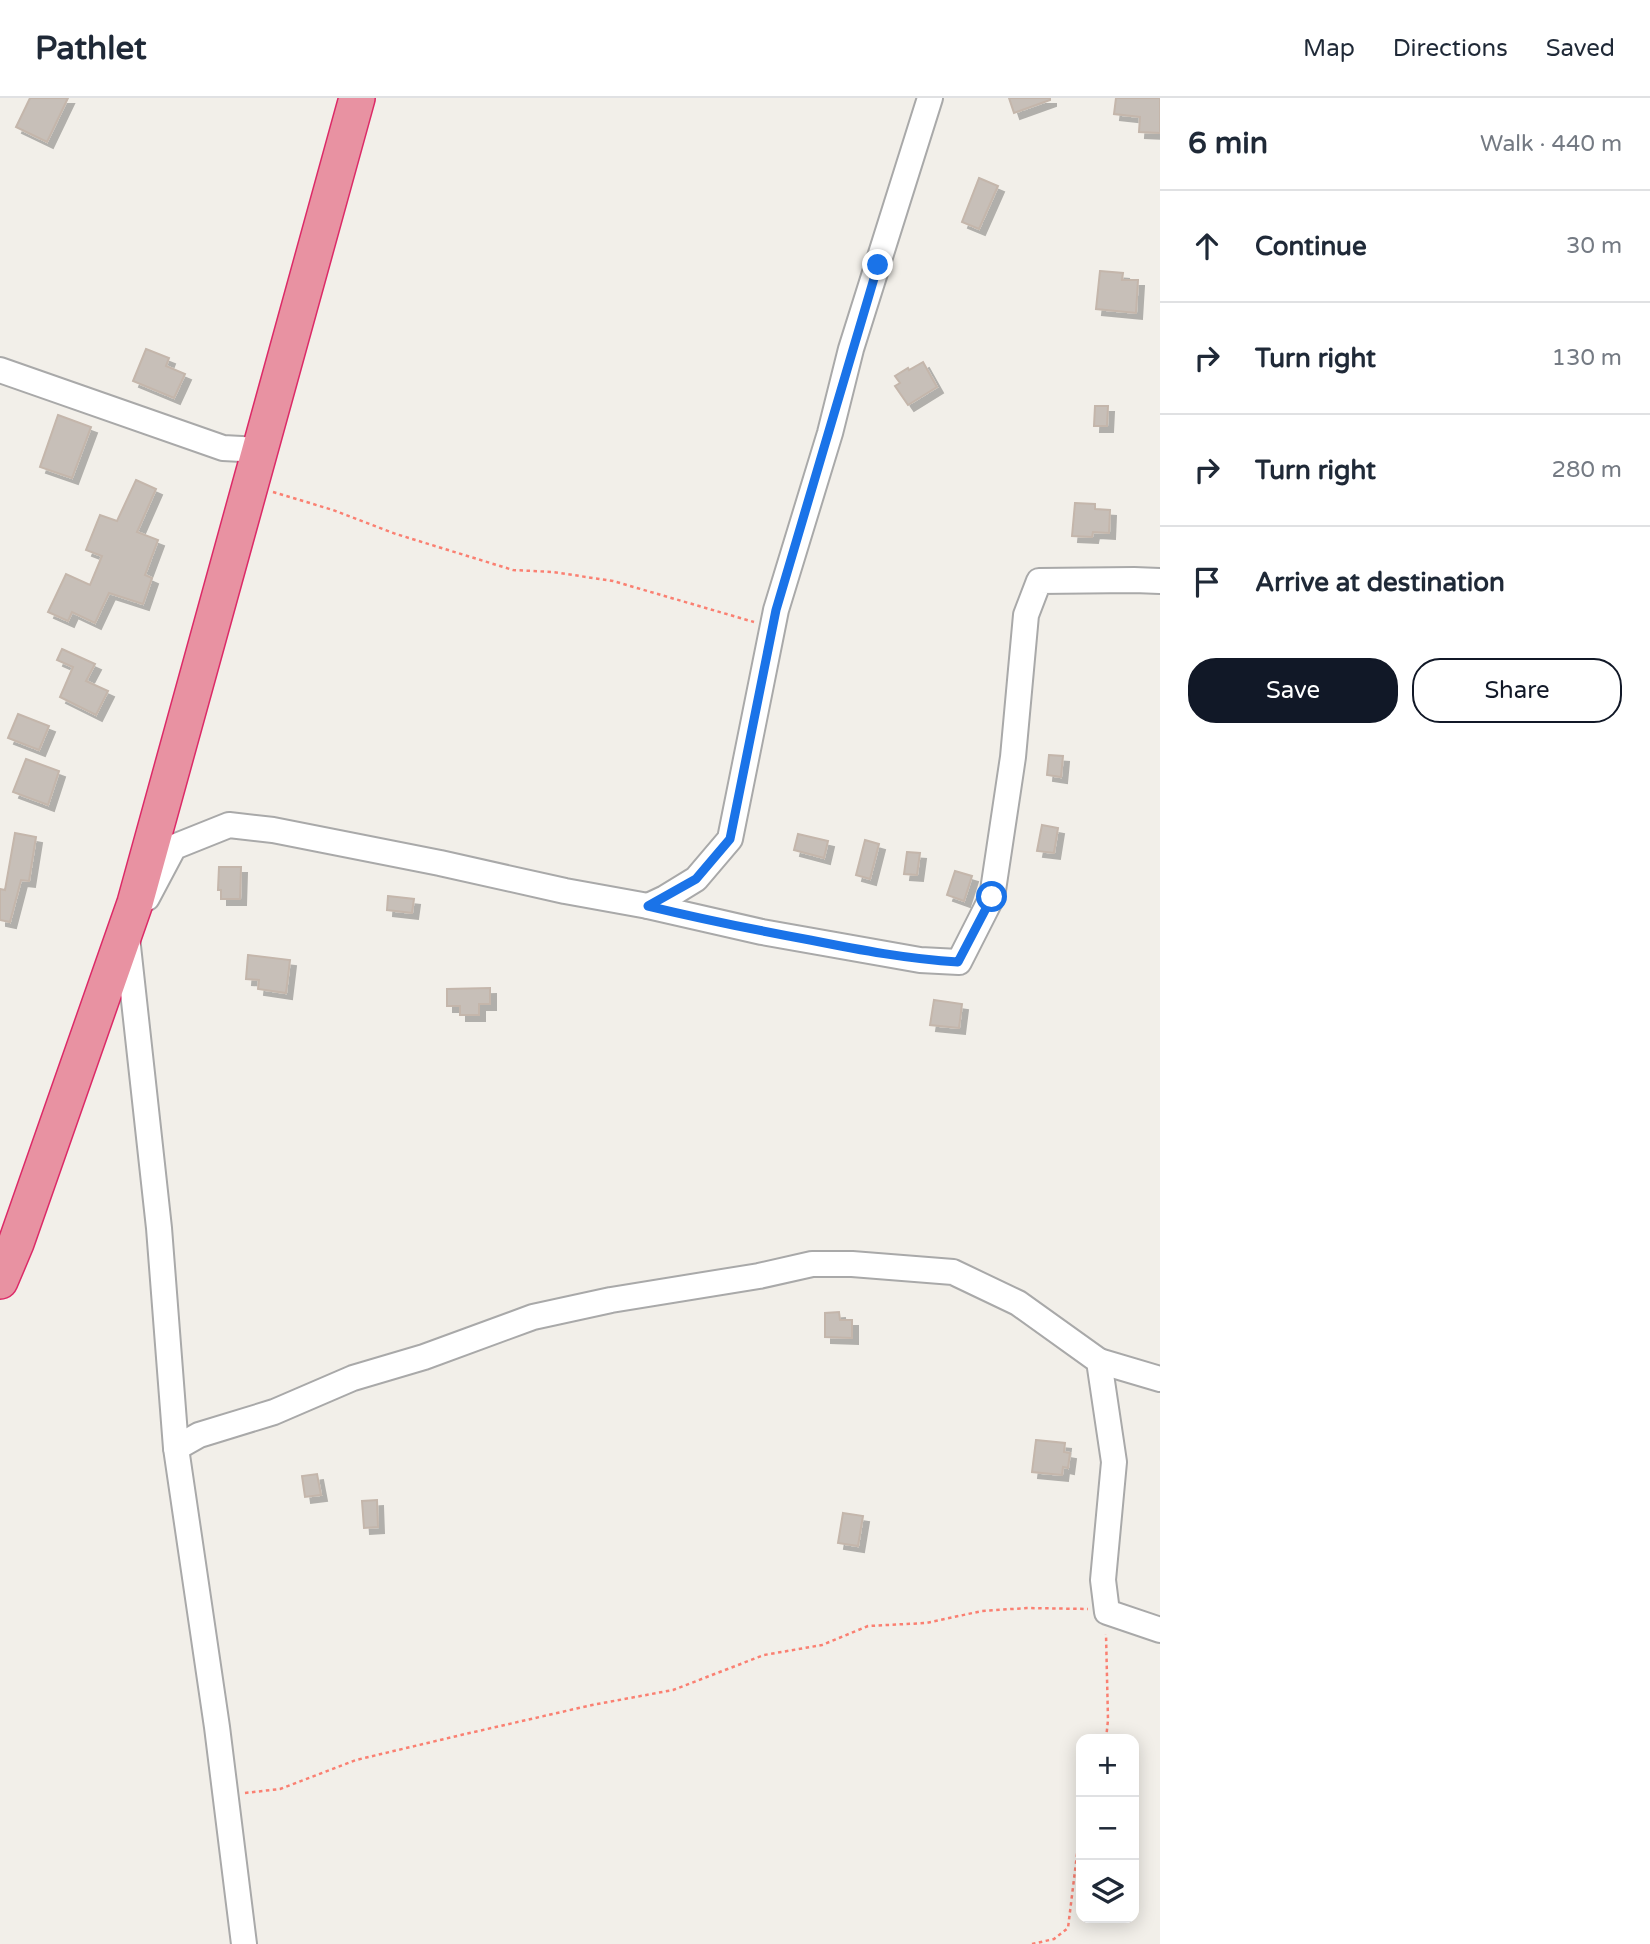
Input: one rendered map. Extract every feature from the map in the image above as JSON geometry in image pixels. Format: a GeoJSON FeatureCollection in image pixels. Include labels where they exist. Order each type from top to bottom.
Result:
{"type":"FeatureCollection","features":[{"type":"Feature","properties":{"kind":"highway"},"geometry":{"type":"LineString","coordinates":[[0,1281],[16,1243],[126,928],[357,98]]}},
{"type":"Feature","properties":{"kind":"street"},"geometry":{"type":"LineString","coordinates":[[648,906],[696,879],[730,839],[775,619],[795,541],[830,433],[851,349],[930,98]]}},
{"type":"Feature","properties":{"kind":"street"},"geometry":{"type":"LineString","coordinates":[[0,370],[223,448],[260,450]]}},
{"type":"Feature","properties":{"kind":"street"},"geometry":{"type":"LineString","coordinates":[[130,967],[147,897],[174,847],[229,825],[286,833],[440,863],[717,923],[871,952],[920,960],[958,962],[992,897],[1013,757],[1026,615],[1039,581],[1134,579],[1160,582]]}},
{"type":"Feature","properties":{"kind":"street"},"geometry":{"type":"LineString","coordinates":[[126,928],[159,1228],[176,1447],[244,1944]]}},
{"type":"Feature","properties":{"kind":"street"},"geometry":{"type":"LineString","coordinates":[[176,1447],[199,1435],[274,1412],[353,1378],[424,1357],[533,1317],[811,1264],[852,1264],[953,1272],[1018,1303],[1099,1361],[1160,1379]]}},
{"type":"Feature","properties":{"kind":"street"},"geometry":{"type":"LineString","coordinates":[[1099,1361],[1114,1462],[1102,1580],[1107,1612],[1160,1630]]}},
{"type":"Feature","properties":{"kind":"path"},"geometry":{"type":"LineString","coordinates":[[249,490],[259,488],[306,501],[396,534],[513,570],[553,572],[613,581],[749,622],[775,619]]}},
{"type":"Feature","properties":{"kind":"path"},"geometry":{"type":"LineString","coordinates":[[225,1795],[280,1789],[356,1760],[592,1705],[673,1690],[764,1655],[822,1645],[868,1626],[926,1623],[982,1611],[1027,1608],[1093,1609],[1107,1612],[1107,1734]]}},
{"type":"Feature","properties":{"kind":"path"},"geometry":{"type":"LineString","coordinates":[[1032,1944],[1054,1939],[1068,1928],[1076,1860]]}},
{"type":"Feature","properties":{"kind":"building"},"geometry":{"type":"Polygon","coordinates":[[[30,98],[68,98],[47,142],[16,127],[30,98]]]}},
{"type":"Feature","properties":{"kind":"building"},"geometry":{"type":"Polygon","coordinates":[[[1009,98],[1050,98],[1050,100],[1014,113],[1009,98]]]}},
{"type":"Feature","properties":{"kind":"building"},"geometry":{"type":"Polygon","coordinates":[[[1116,98],[1160,98],[1160,133],[1139,132],[1140,117],[1114,114],[1116,98]]]}},
{"type":"Feature","properties":{"kind":"building"},"geometry":{"type":"Polygon","coordinates":[[[979,178],[998,186],[979,229],[962,222],[979,178]]]}},
{"type":"Feature","properties":{"kind":"building"},"geometry":{"type":"Polygon","coordinates":[[[1100,271],[1123,273],[1122,280],[1138,280],[1136,313],[1096,309],[1100,271]]]}},
{"type":"Feature","properties":{"kind":"building"},"geometry":{"type":"Polygon","coordinates":[[[146,349],[169,358],[166,366],[185,374],[174,398],[133,381],[146,349]]]}},
{"type":"Feature","properties":{"kind":"building"},"geometry":{"type":"Polygon","coordinates":[[[923,362],[937,387],[908,405],[895,386],[900,383],[895,376],[923,362]]]}},
{"type":"Feature","properties":{"kind":"building"},"geometry":{"type":"Polygon","coordinates":[[[1095,406],[1108,406],[1107,426],[1094,426],[1095,406]]]}},
{"type":"Feature","properties":{"kind":"building"},"geometry":{"type":"Polygon","coordinates":[[[58,415],[91,427],[72,478],[40,467],[58,415]]]}},
{"type":"Feature","properties":{"kind":"building"},"geometry":{"type":"Polygon","coordinates":[[[136,480],[156,489],[137,532],[158,540],[145,575],[152,578],[143,604],[109,593],[95,623],[72,612],[68,621],[48,612],[66,574],[90,585],[102,556],[86,550],[100,515],[117,521],[136,480]]]}},
{"type":"Feature","properties":{"kind":"building"},"geometry":{"type":"Polygon","coordinates":[[[1075,503],[1095,504],[1095,509],[1110,510],[1109,533],[1093,532],[1092,537],[1072,536],[1075,503]]]}},
{"type":"Feature","properties":{"kind":"building"},"geometry":{"type":"Polygon","coordinates":[[[62,649],[95,664],[86,681],[108,691],[96,715],[60,697],[73,667],[57,660],[62,649]]]}},
{"type":"Feature","properties":{"kind":"building"},"geometry":{"type":"Polygon","coordinates":[[[18,714],[49,726],[39,750],[8,738],[18,714]]]}},
{"type":"Feature","properties":{"kind":"building"},"geometry":{"type":"Polygon","coordinates":[[[1049,755],[1063,756],[1061,777],[1047,775],[1049,755]]]}},
{"type":"Feature","properties":{"kind":"building"},"geometry":{"type":"Polygon","coordinates":[[[26,759],[59,771],[48,805],[13,792],[26,759]]]}},
{"type":"Feature","properties":{"kind":"building"},"geometry":{"type":"Polygon","coordinates":[[[1042,825],[1058,828],[1054,853],[1037,851],[1042,825]]]}},
{"type":"Feature","properties":{"kind":"building"},"geometry":{"type":"Polygon","coordinates":[[[15,833],[36,837],[29,881],[21,880],[10,922],[0,920],[0,889],[5,890],[15,833]]]}},
{"type":"Feature","properties":{"kind":"building"},"geometry":{"type":"Polygon","coordinates":[[[798,834],[828,841],[824,858],[794,850],[798,834]]]}},
{"type":"Feature","properties":{"kind":"building"},"geometry":{"type":"Polygon","coordinates":[[[865,840],[879,844],[870,879],[856,875],[865,840]]]}},
{"type":"Feature","properties":{"kind":"building"},"geometry":{"type":"Polygon","coordinates":[[[907,852],[920,853],[917,875],[904,874],[907,852]]]}},
{"type":"Feature","properties":{"kind":"building"},"geometry":{"type":"Polygon","coordinates":[[[219,867],[241,867],[240,899],[221,899],[221,890],[218,890],[219,867]]]}},
{"type":"Feature","properties":{"kind":"building"},"geometry":{"type":"Polygon","coordinates":[[[955,871],[972,876],[964,901],[947,895],[955,871]]]}},
{"type":"Feature","properties":{"kind":"building"},"geometry":{"type":"Polygon","coordinates":[[[388,896],[414,899],[412,913],[387,910],[388,896]]]}},
{"type":"Feature","properties":{"kind":"building"},"geometry":{"type":"Polygon","coordinates":[[[248,955],[290,960],[286,993],[258,989],[259,980],[246,979],[248,955]]]}},
{"type":"Feature","properties":{"kind":"building"},"geometry":{"type":"Polygon","coordinates":[[[490,988],[490,1004],[479,1004],[479,1015],[460,1015],[460,1006],[447,1006],[447,989],[490,988]]]}},
{"type":"Feature","properties":{"kind":"building"},"geometry":{"type":"Polygon","coordinates":[[[934,1000],[962,1004],[959,1028],[930,1025],[934,1000]]]}},
{"type":"Feature","properties":{"kind":"building"},"geometry":{"type":"Polygon","coordinates":[[[839,1312],[840,1320],[852,1320],[852,1338],[825,1337],[825,1313],[839,1312]]]}},
{"type":"Feature","properties":{"kind":"building"},"geometry":{"type":"Polygon","coordinates":[[[1036,1440],[1065,1443],[1064,1452],[1070,1453],[1068,1468],[1063,1467],[1062,1475],[1032,1472],[1036,1440]]]}},
{"type":"Feature","properties":{"kind":"building"},"geometry":{"type":"Polygon","coordinates":[[[317,1474],[321,1495],[305,1497],[302,1476],[317,1474]]]}},
{"type":"Feature","properties":{"kind":"building"},"geometry":{"type":"Polygon","coordinates":[[[377,1500],[378,1527],[364,1528],[362,1501],[377,1500]]]}},
{"type":"Feature","properties":{"kind":"building"},"geometry":{"type":"Polygon","coordinates":[[[843,1513],[863,1516],[858,1546],[838,1543],[843,1513]]]}},
{"type":"Feature","properties":{"kind":"route"},"geometry":{"type":"LineString","coordinates":[[878,265],[776,610],[730,839],[696,879],[648,906],[717,923],[871,952],[920,960],[958,962],[992,897]]}}]}
